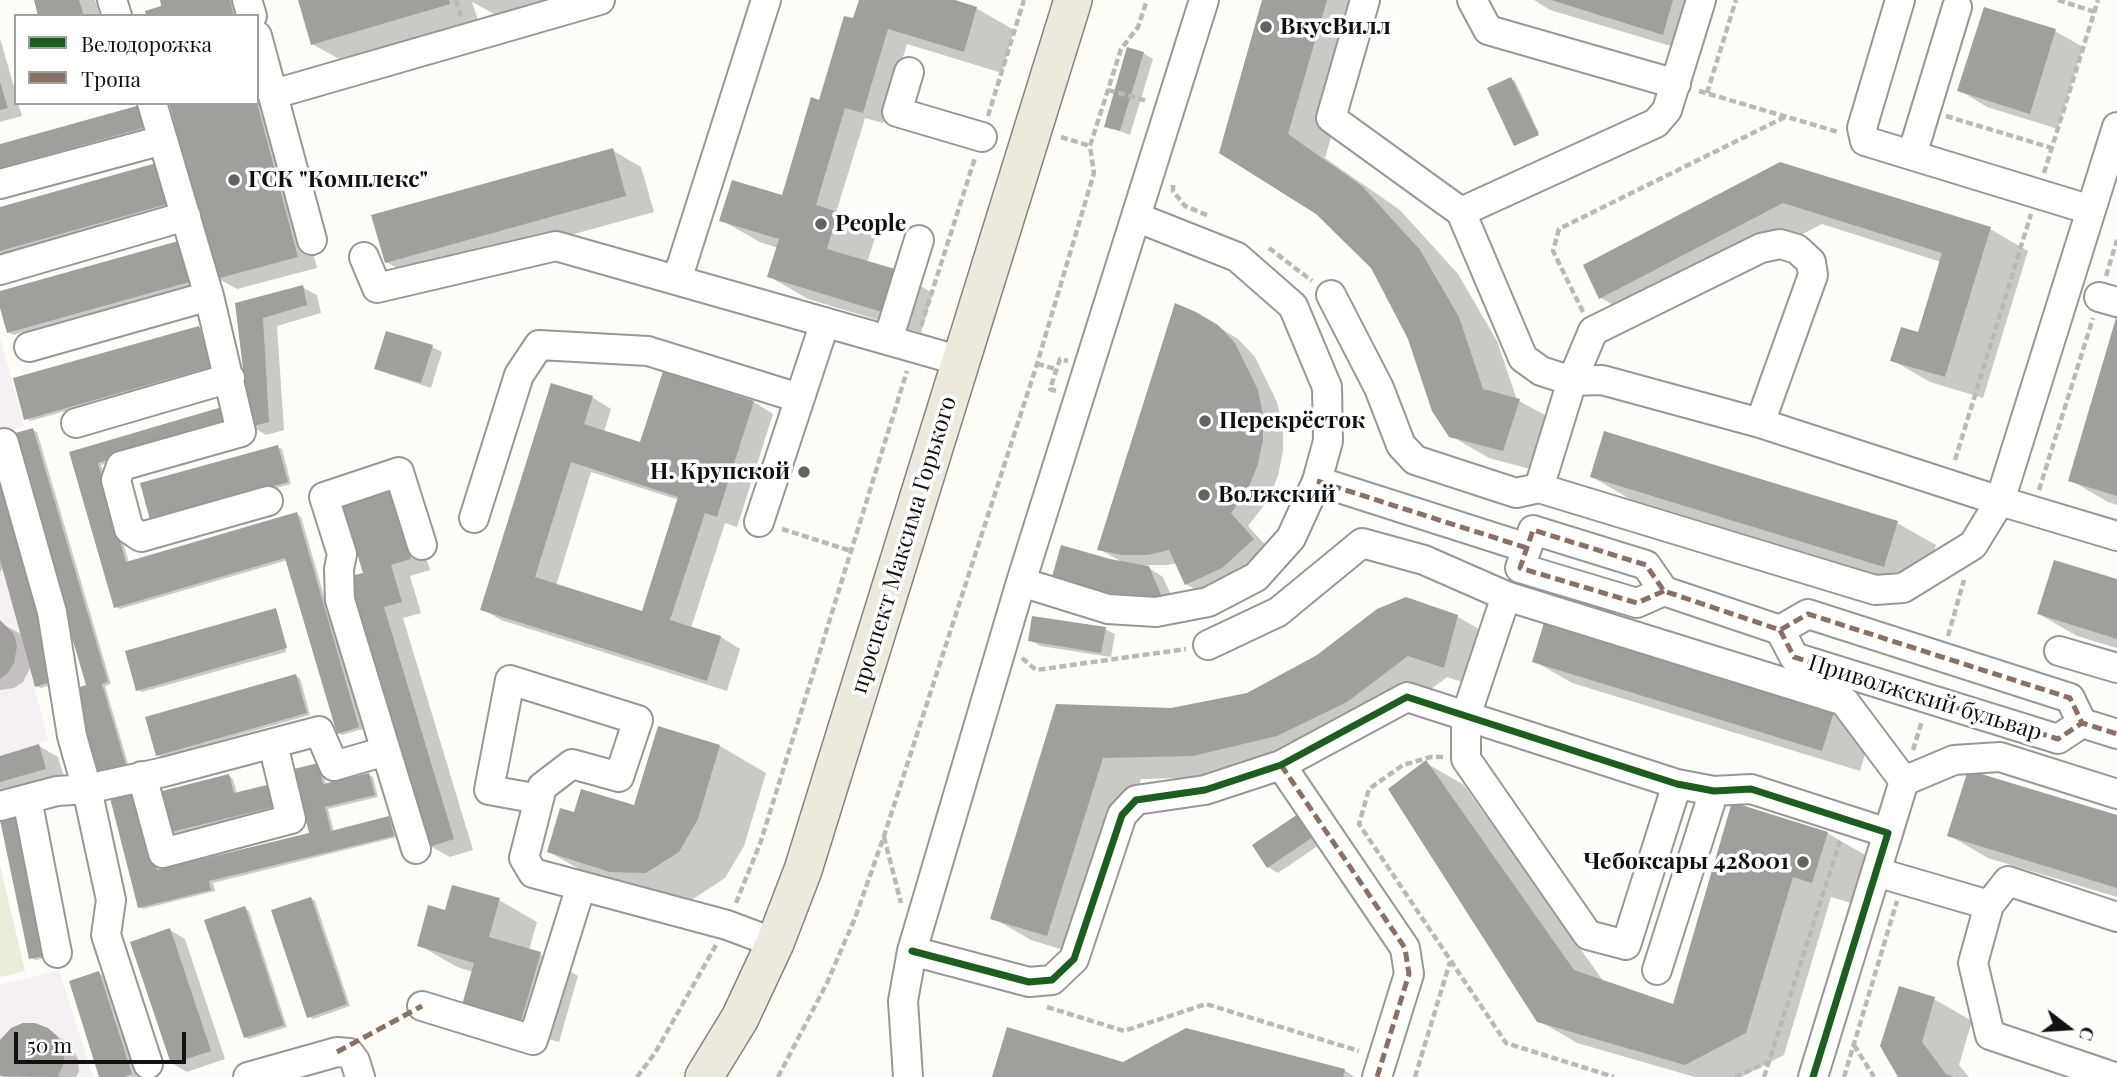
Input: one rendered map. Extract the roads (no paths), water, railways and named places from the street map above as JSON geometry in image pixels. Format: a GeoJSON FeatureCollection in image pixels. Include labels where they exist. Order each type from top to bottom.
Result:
{"type":"FeatureCollection","features":[{"type":"Feature","properties":{"kind":"main road","name":"проспект Максима Горького"},"geometry":{"type":"LineString","coordinates":[[704,1077],[785,946],[823,870],[1073,0]]}},
{"type":"Feature","properties":{"kind":"main road","name":"проспект Максима Горького"},"geometry":{"type":"LineString","coordinates":[[970,364],[1094,0]]}},
{"type":"Feature","properties":{"kind":"main road","name":"проспект Максима Горького"},"geometry":{"type":"LineString","coordinates":[[732,1077],[766,1018],[785,946]]}},
{"type":"Feature","properties":{"kind":"street"},"geometry":{"type":"LineString","coordinates":[[274,93],[600,0]]}},
{"type":"Feature","properties":{"kind":"street"},"geometry":{"type":"LineString","coordinates":[[677,280],[766,0]]}},
{"type":"Feature","properties":{"kind":"street"},"geometry":{"type":"LineString","coordinates":[[908,1077],[903,1001],[912,951],[1014,632],[1021,582],[1204,0]]}},
{"type":"Feature","properties":{"kind":"street"},"geometry":{"type":"LineString","coordinates":[[1365,0],[1331,118],[1461,212],[1523,358],[1541,371],[1572,381],[1602,380],[1760,423],[2117,536]]}},
{"type":"Feature","properties":{"kind":"street"},"geometry":{"type":"LineString","coordinates":[[1472,0],[1488,30],[1676,84]]}},
{"type":"Feature","properties":{"kind":"street"},"geometry":{"type":"LineString","coordinates":[[1461,212],[1656,123],[1667,110],[1701,0]]}},
{"type":"Feature","properties":{"kind":"street"},"geometry":{"type":"LineString","coordinates":[[1900,0],[1862,128],[1865,141],[2091,211]]}},
{"type":"Feature","properties":{"kind":"street"},"geometry":{"type":"LineString","coordinates":[[1912,155],[1957,6]]}},
{"type":"Feature","properties":{"kind":"street"},"geometry":{"type":"LineString","coordinates":[[259,43],[312,240]]}},
{"type":"Feature","properties":{"kind":"street"},"geometry":{"type":"LineString","coordinates":[[909,72],[897,112],[982,137]]}},
{"type":"Feature","properties":{"kind":"street"},"geometry":{"type":"LineString","coordinates":[[153,105],[209,296],[241,432],[121,466],[116,480],[129,529],[141,537],[268,500]]}},
{"type":"Feature","properties":{"kind":"street"},"geometry":{"type":"LineString","coordinates":[[1331,295],[1379,388],[1401,445],[1415,460],[1516,493],[1539,488],[1875,590],[1903,588],[1973,545],[2000,501],[2117,127]]}},
{"type":"Feature","properties":{"kind":"street"},"geometry":{"type":"LineString","coordinates":[[0,184],[163,140]]}},
{"type":"Feature","properties":{"kind":"street"},"geometry":{"type":"LineString","coordinates":[[0,270],[186,216]]}},
{"type":"Feature","properties":{"kind":"street"},"geometry":{"type":"LineString","coordinates":[[1021,582],[1108,609],[1157,612],[1208,602],[1256,577],[1291,538],[1317,481],[1328,441],[1327,387],[1293,306],[1237,257],[1136,217]]}},
{"type":"Feature","properties":{"kind":"street"},"geometry":{"type":"LineString","coordinates":[[888,340],[919,240]]}},
{"type":"Feature","properties":{"kind":"street"},"geometry":{"type":"LineString","coordinates":[[1539,488],[1572,381],[1592,331],[1761,248],[1780,244],[1797,250],[1811,262],[1813,275],[1760,423]]}},
{"type":"Feature","properties":{"kind":"street"},"geometry":{"type":"LineString","coordinates":[[365,257],[377,288],[556,246],[970,364]]}},
{"type":"Feature","properties":{"kind":"street"},"geometry":{"type":"LineString","coordinates":[[29,347],[209,296]]}},
{"type":"Feature","properties":{"kind":"street"},"geometry":{"type":"LineString","coordinates":[[759,522],[825,322]]}},
{"type":"Feature","properties":{"kind":"street"},"geometry":{"type":"LineString","coordinates":[[474,518],[519,375],[539,345],[648,351],[799,398]]}},
{"type":"Feature","properties":{"kind":"street"},"geometry":{"type":"LineString","coordinates":[[76,423],[230,378]]}},
{"type":"Feature","properties":{"kind":"street"},"geometry":{"type":"LineString","coordinates":[[4,443],[52,612],[72,736],[87,789],[111,900],[106,935],[148,1064]]}},
{"type":"Feature","properties":{"kind":"street"},"geometry":{"type":"LineString","coordinates":[[416,849],[340,600],[339,569],[342,554],[324,497],[399,472],[422,545]]}},
{"type":"Feature","properties":{"kind":"street"},"geometry":{"type":"LineString","coordinates":[[1317,481],[1527,548]]}},
{"type":"Feature","properties":{"kind":"street"},"geometry":{"type":"LineString","coordinates":[[1664,591],[1637,603],[1520,568],[1533,530],[1646,565],[1664,591],[1780,630]]}},
{"type":"Feature","properties":{"kind":"street"},"geometry":{"type":"LineString","coordinates":[[1208,645],[1278,612],[1362,543],[1424,560],[1506,596],[1844,701],[1904,780]]}},
{"type":"Feature","properties":{"kind":"street"},"geometry":{"type":"LineString","coordinates":[[1506,596],[1466,716],[1466,759],[1588,935],[1626,945],[1676,785]]}},
{"type":"Feature","properties":{"kind":"street","name":"Приволжский бульвар"},"geometry":{"type":"LineString","coordinates":[[1808,614],[2070,698],[2082,723],[2058,739],[2019,727],[1794,657],[1780,630],[1808,614]]}},
{"type":"Feature","properties":{"kind":"street"},"geometry":{"type":"LineString","coordinates":[[2059,651],[2117,668]]}},
{"type":"Feature","properties":{"kind":"street"},"geometry":{"type":"LineString","coordinates":[[539,799],[489,790],[510,680],[638,720],[620,777],[572,764],[542,787],[539,799],[524,858],[533,873],[727,925],[785,946]]}},
{"type":"Feature","properties":{"kind":"street"},"geometry":{"type":"LineString","coordinates":[[912,951],[1029,982],[1052,980],[1074,959],[1122,815],[1136,800],[1205,790],[1281,765],[1408,697],[1676,785],[1714,791],[1751,789],[1888,833]]}},
{"type":"Feature","properties":{"kind":"street"},"geometry":{"type":"LineString","coordinates":[[2082,723],[2117,734]]}},
{"type":"Feature","properties":{"kind":"street"},"geometry":{"type":"LineString","coordinates":[[0,806],[57,791],[87,789],[319,732],[334,766],[386,751]]}},
{"type":"Feature","properties":{"kind":"street"},"geometry":{"type":"LineString","coordinates":[[142,776],[163,853],[291,819],[273,744]]}},
{"type":"Feature","properties":{"kind":"street"},"geometry":{"type":"LineString","coordinates":[[1904,780],[1954,760],[2000,757],[2117,794]]}},
{"type":"Feature","properties":{"kind":"street"},"geometry":{"type":"LineString","coordinates":[[1281,765],[1405,948],[1409,974],[1380,1068]]}},
{"type":"Feature","properties":{"kind":"street"},"geometry":{"type":"LineString","coordinates":[[1813,1077],[1904,780]]}},
{"type":"Feature","properties":{"kind":"street"},"geometry":{"type":"LineString","coordinates":[[1657,970],[1714,791]]}},
{"type":"Feature","properties":{"kind":"street"},"geometry":{"type":"LineString","coordinates":[[27,799],[57,953]]}},
{"type":"Feature","properties":{"kind":"street"},"geometry":{"type":"LineString","coordinates":[[1876,872],[1989,905]]}},
{"type":"Feature","properties":{"kind":"street"},"geometry":{"type":"LineString","coordinates":[[2114,1077],[1990,1035],[1973,963],[1989,905],[2008,881],[2117,917]]}},
{"type":"Feature","properties":{"kind":"street"},"geometry":{"type":"LineString","coordinates":[[422,1006],[533,1040],[580,886]]}},
{"type":"Feature","properties":{"kind":"street"},"geometry":{"type":"LineString","coordinates":[[248,1077],[337,1052],[349,1054],[360,1077]]}},
{"type":"Feature","properties":{"kind":"place","name":"ВкусВилл"},"geometry":{"type":"Point","coordinates":[1266,27]}},
{"type":"Feature","properties":{"kind":"place","name":"ГСК \"Комплекс\""},"geometry":{"type":"Point","coordinates":[234,180]}},
{"type":"Feature","properties":{"kind":"place","name":"People"},"geometry":{"type":"Point","coordinates":[821,224]}},
{"type":"Feature","properties":{"kind":"place","name":"Перекрёсток"},"geometry":{"type":"Point","coordinates":[1205,421]}},
{"type":"Feature","properties":{"kind":"place","name":"Н. Крупской"},"geometry":{"type":"Point","coordinates":[804,472]}},
{"type":"Feature","properties":{"kind":"place","name":"Волжский"},"geometry":{"type":"Point","coordinates":[1204,495]}},
{"type":"Feature","properties":{"kind":"place","name":"Чебоксары 428001"},"geometry":{"type":"Point","coordinates":[1803,862]}}]}
